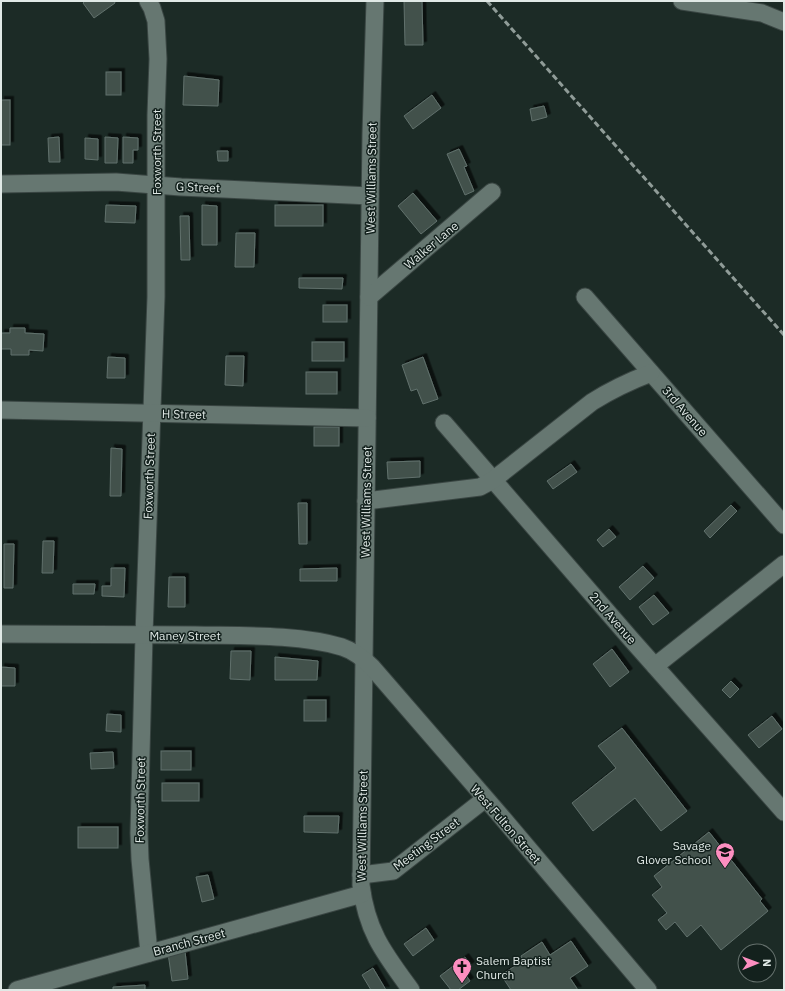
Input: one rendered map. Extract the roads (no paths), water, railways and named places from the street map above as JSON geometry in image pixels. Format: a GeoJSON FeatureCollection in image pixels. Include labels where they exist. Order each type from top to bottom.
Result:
{"type":"FeatureCollection","features":[{"type":"Feature","properties":{"kind":"street","name":"Foxworth Street"},"geometry":{"type":"LineString","coordinates":[[148,1],[156,21],[158,59],[156,115],[156,297],[144,635],[140,852],[149,953]]}},
{"type":"Feature","properties":{"kind":"street","name":"West Williams Street"},"geometry":{"type":"LineString","coordinates":[[375,1],[370,196],[361,875],[362,894],[370,927],[381,948],[411,990]]}},
{"type":"Feature","properties":{"kind":"street"},"geometry":{"type":"LineString","coordinates":[[682,1],[762,12],[784,22]]}},
{"type":"Feature","properties":{"kind":"street","name":"G Street"},"geometry":{"type":"LineString","coordinates":[[1,184],[116,182],[370,196]]}},
{"type":"Feature","properties":{"kind":"street","name":"Walker Lane"},"geometry":{"type":"LineString","coordinates":[[369,297],[492,192]]}},
{"type":"Feature","properties":{"kind":"street","name":"3rd Avenue"},"geometry":{"type":"LineString","coordinates":[[585,297],[784,525]]}},
{"type":"Feature","properties":{"kind":"street"},"geometry":{"type":"LineString","coordinates":[[366,501],[480,487],[493,480],[608,391],[652,373]]}},
{"type":"Feature","properties":{"kind":"street","name":"H Street"},"geometry":{"type":"LineString","coordinates":[[1,410],[367,418]]}},
{"type":"Feature","properties":{"kind":"street","name":"2nd Avenue"},"geometry":{"type":"LineString","coordinates":[[444,423],[784,812]]}},
{"type":"Feature","properties":{"kind":"street"},"geometry":{"type":"LineString","coordinates":[[655,666],[784,564]]}},
{"type":"Feature","properties":{"kind":"street","name":"Maney Street"},"geometry":{"type":"LineString","coordinates":[[1,634],[238,636],[315,641],[343,647],[358,654],[364,659]]}},
{"type":"Feature","properties":{"kind":"street","name":"West Fulton Street"},"geometry":{"type":"LineString","coordinates":[[364,659],[648,990]]}},
{"type":"Feature","properties":{"kind":"street","name":"Meeting Street"},"geometry":{"type":"LineString","coordinates":[[361,875],[392,871],[485,799]]}},
{"type":"Feature","properties":{"kind":"street","name":"Branch Street"},"geometry":{"type":"LineString","coordinates":[[17,990],[362,894]]}},
{"type":"Feature","properties":{"kind":"railway"},"geometry":{"type":"LineString","coordinates":[[487,1],[784,335]]}},
{"type":"Feature","properties":{"kind":"place","name":"Savage Glover School"},"geometry":{"type":"Point","coordinates":[725,869]}},
{"type":"Feature","properties":{"kind":"place","name":"Salem Baptist Church"},"geometry":{"type":"Point","coordinates":[462,984]}}]}
